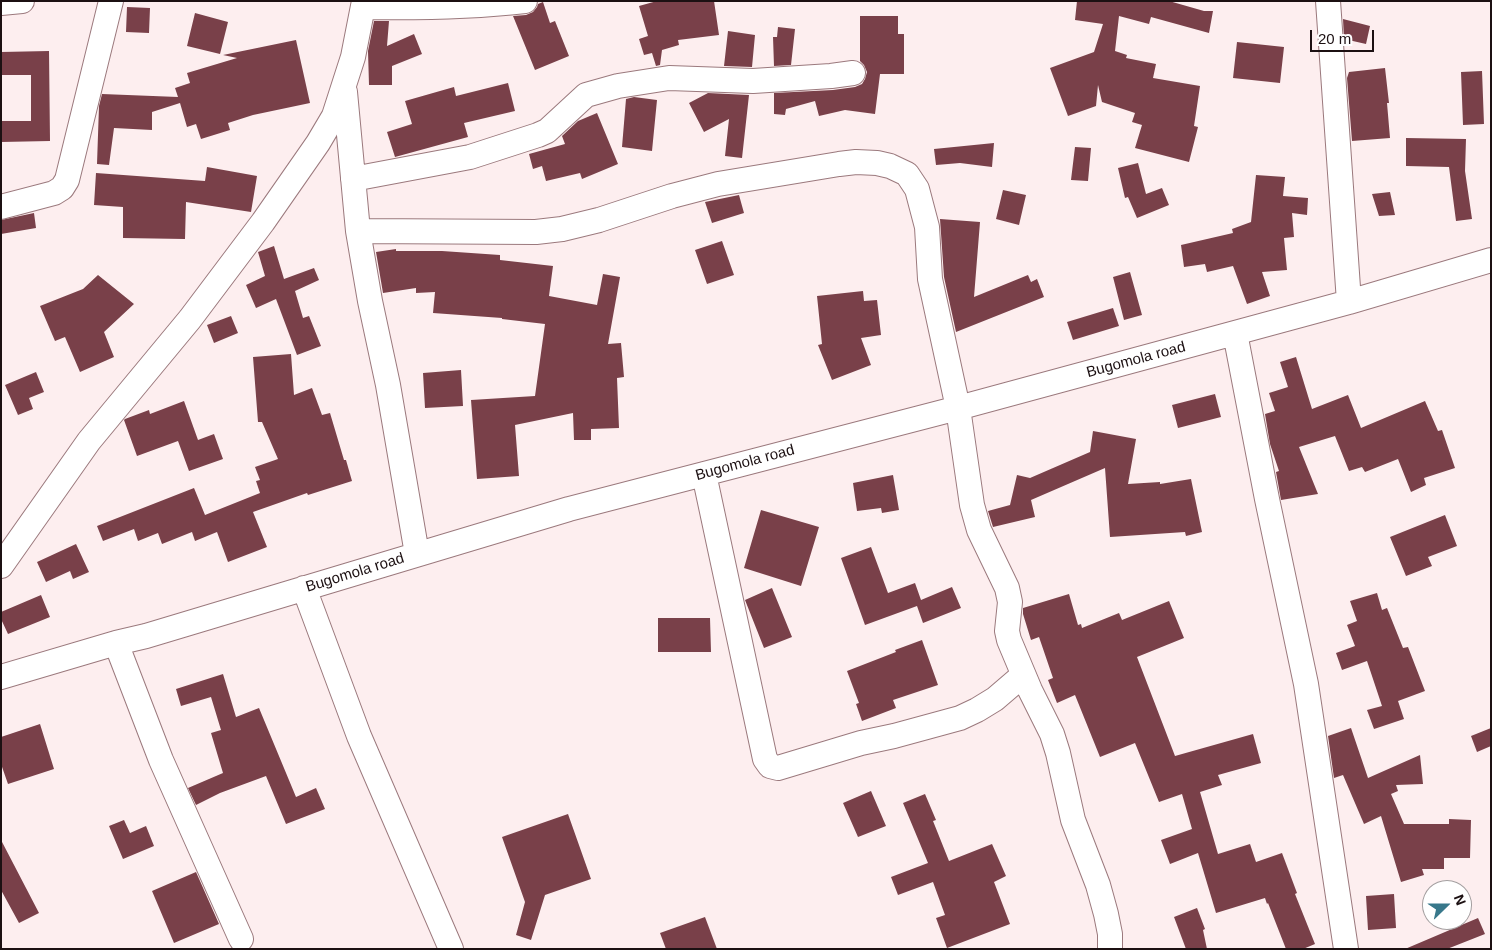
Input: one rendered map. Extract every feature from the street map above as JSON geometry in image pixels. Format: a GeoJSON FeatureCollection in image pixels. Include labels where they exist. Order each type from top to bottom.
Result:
{"type":"FeatureCollection","features":[{"type":"Feature","properties":{"kind":"street"},"geometry":{"type":"LineString","coordinates":[[1,3],[22,1]]}},
{"type":"Feature","properties":{"kind":"street"},"geometry":{"type":"LineString","coordinates":[[1,207],[54,193],[62,188],[67,180],[110,1]]}},
{"type":"Feature","properties":{"kind":"street"},"geometry":{"type":"LineString","coordinates":[[1,566],[89,441],[190,319],[263,222],[318,142],[334,116],[353,57],[363,4],[411,8],[475,6],[525,1]]}},
{"type":"Feature","properties":{"kind":"street"},"geometry":{"type":"LineString","coordinates":[[1328,1],[1349,302]]}},
{"type":"Feature","properties":{"kind":"street"},"geometry":{"type":"LineString","coordinates":[[353,179],[470,157],[538,135],[547,131],[586,95],[618,86],[669,78],[753,81],[853,73]]}},
{"type":"Feature","properties":{"kind":"street"},"geometry":{"type":"LineString","coordinates":[[344,85],[358,231],[370,301],[388,385],[417,554]]}},
{"type":"Feature","properties":{"kind":"street"},"geometry":{"type":"LineString","coordinates":[[358,231],[545,231],[586,223],[672,196],[718,184],[839,164],[856,162],[878,163],[907,174],[916,185],[927,227],[930,280],[958,408],[972,505],[979,530],[1007,588],[1010,602],[1007,631],[1009,640],[1055,744],[1073,820],[1098,886],[1106,914],[1110,934],[1110,949]]}},
{"type":"Feature","properties":{"kind":"street","name":"Bugomola road"},"geometry":{"type":"LineString","coordinates":[[1,677],[146,636],[569,509],[958,408],[1349,302],[1491,260]]}},
{"type":"Feature","properties":{"kind":"street"},"geometry":{"type":"LineString","coordinates":[[1235,333],[1267,499],[1306,684],[1346,949]]}},
{"type":"Feature","properties":{"kind":"street"},"geometry":{"type":"LineString","coordinates":[[704,474],[766,759],[770,766],[778,768],[861,743],[960,718],[995,700],[1023,675]]}},
{"type":"Feature","properties":{"kind":"street"},"geometry":{"type":"LineString","coordinates":[[304,588],[359,736],[451,949]]}},
{"type":"Feature","properties":{"kind":"street"},"geometry":{"type":"LineString","coordinates":[[116,643],[161,760],[241,939]]}},
{"type":"Feature","properties":{"kind":"building"},"geometry":{"type":"Polygon","coordinates":[[[657,1],[714,1],[719,35],[678,40],[679,45],[662,50],[660,65],[656,66],[652,53],[644,55],[639,39],[648,36],[639,6],[657,1]]]}},
{"type":"Feature","properties":{"kind":"building"},"geometry":{"type":"Polygon","coordinates":[[[1077,1],[1169,1],[1204,11],[1213,11],[1209,33],[1151,17],[1149,24],[1119,16],[1115,51],[1127,55],[1126,58],[1156,64],[1153,78],[1200,86],[1194,126],[1198,127],[1189,162],[1135,148],[1142,125],[1132,122],[1135,113],[1102,102],[1098,85],[1096,106],[1068,116],[1050,68],[1094,52],[1103,24],[1075,20],[1077,1]]]}},
{"type":"Feature","properties":{"kind":"building"},"geometry":{"type":"Polygon","coordinates":[[[543,2],[550,23],[555,21],[569,56],[535,70],[513,16],[526,15],[533,12],[538,4],[543,2]]]}},
{"type":"Feature","properties":{"kind":"building"},"geometry":{"type":"Polygon","coordinates":[[[127,7],[150,8],[149,33],[126,32],[127,7]]]}},
{"type":"Feature","properties":{"kind":"building"},"geometry":{"type":"Polygon","coordinates":[[[195,13],[228,22],[220,54],[187,46],[195,13]]]}},
{"type":"Feature","properties":{"kind":"building"},"geometry":{"type":"Polygon","coordinates":[[[860,16],[898,16],[898,34],[904,34],[904,74],[880,74],[875,114],[845,110],[819,116],[815,101],[786,109],[785,115],[774,114],[774,93],[833,90],[855,87],[862,84],[867,72],[860,61],[860,16]]]}},
{"type":"Feature","properties":{"kind":"building"},"geometry":{"type":"Polygon","coordinates":[[[1343,19],[1370,26],[1366,44],[1344,39],[1343,19]]]}},
{"type":"Feature","properties":{"kind":"building"},"geometry":{"type":"Polygon","coordinates":[[[374,21],[389,21],[387,46],[414,34],[422,54],[392,66],[392,85],[369,85],[368,51],[374,21]]]}},
{"type":"Feature","properties":{"kind":"building"},"geometry":{"type":"Polygon","coordinates":[[[778,27],[795,29],[791,65],[774,66],[773,37],[777,37],[778,27]]]}},
{"type":"Feature","properties":{"kind":"building"},"geometry":{"type":"Polygon","coordinates":[[[728,31],[755,35],[752,67],[724,66],[728,31]]]}},
{"type":"Feature","properties":{"kind":"building"},"geometry":{"type":"Polygon","coordinates":[[[296,40],[310,103],[253,115],[228,123],[230,130],[201,139],[196,124],[187,127],[180,103],[152,112],[152,130],[114,128],[109,165],[97,164],[99,106],[102,94],[178,97],[175,88],[190,83],[187,73],[237,58],[223,55],[296,40]]]}},
{"type":"Feature","properties":{"kind":"building"},"geometry":{"type":"Polygon","coordinates":[[[1237,42],[1284,47],[1280,83],[1233,78],[1237,42]]]}},
{"type":"Feature","properties":{"kind":"building"},"geometry":{"type":"Polygon","coordinates":[[[49,51],[50,141],[1,142],[1,121],[31,121],[31,75],[1,75],[1,52],[49,51]]]}},
{"type":"Feature","properties":{"kind":"building"},"geometry":{"type":"Polygon","coordinates":[[[1385,68],[1390,138],[1352,141],[1347,78],[1349,72],[1385,68]]]}},
{"type":"Feature","properties":{"kind":"building"},"geometry":{"type":"Polygon","coordinates":[[[1482,71],[1484,124],[1463,125],[1461,72],[1482,71]]]}},
{"type":"Feature","properties":{"kind":"building"},"geometry":{"type":"Polygon","coordinates":[[[508,83],[515,111],[464,123],[468,137],[395,157],[387,132],[412,124],[405,101],[454,87],[456,96],[508,83]]]}},
{"type":"Feature","properties":{"kind":"building"},"geometry":{"type":"Polygon","coordinates":[[[708,93],[749,95],[742,158],[725,156],[729,119],[704,132],[689,103],[708,93]]]}},
{"type":"Feature","properties":{"kind":"building"},"geometry":{"type":"Polygon","coordinates":[[[634,97],[657,100],[652,151],[622,147],[626,99],[634,97]]]}},
{"type":"Feature","properties":{"kind":"building"},"geometry":{"type":"Polygon","coordinates":[[[597,113],[618,164],[582,179],[580,173],[546,181],[542,166],[533,169],[529,154],[565,144],[562,136],[578,121],[597,113]]]}},
{"type":"Feature","properties":{"kind":"building"},"geometry":{"type":"Polygon","coordinates":[[[1406,138],[1466,139],[1465,171],[1472,219],[1456,221],[1449,167],[1406,166],[1406,138]]]}},
{"type":"Feature","properties":{"kind":"building"},"geometry":{"type":"Polygon","coordinates":[[[994,143],[992,167],[960,163],[936,165],[934,149],[994,143]]]}},
{"type":"Feature","properties":{"kind":"building"},"geometry":{"type":"Polygon","coordinates":[[[1075,147],[1091,148],[1088,181],[1071,180],[1075,147]]]}},
{"type":"Feature","properties":{"kind":"building"},"geometry":{"type":"Polygon","coordinates":[[[1138,163],[1146,194],[1162,188],[1169,205],[1137,218],[1128,197],[1125,198],[1118,168],[1138,163]]]}},
{"type":"Feature","properties":{"kind":"building"},"geometry":{"type":"Polygon","coordinates":[[[207,167],[257,176],[251,212],[186,202],[185,239],[123,238],[123,207],[94,205],[96,173],[205,181],[207,167]]]}},
{"type":"Feature","properties":{"kind":"building"},"geometry":{"type":"Polygon","coordinates":[[[1256,175],[1285,177],[1283,196],[1308,198],[1307,215],[1292,213],[1294,237],[1284,238],[1287,270],[1262,272],[1270,296],[1247,304],[1233,266],[1207,272],[1205,264],[1184,267],[1181,245],[1233,233],[1232,229],[1251,222],[1256,175]]]}},
{"type":"Feature","properties":{"kind":"building"},"geometry":{"type":"Polygon","coordinates":[[[1003,190],[1026,195],[1019,225],[996,219],[1003,190]]]}},
{"type":"Feature","properties":{"kind":"building"},"geometry":{"type":"Polygon","coordinates":[[[1390,192],[1395,215],[1379,216],[1372,194],[1390,192]]]}},
{"type":"Feature","properties":{"kind":"building"},"geometry":{"type":"Polygon","coordinates":[[[739,195],[744,213],[712,223],[705,202],[739,195]]]}},
{"type":"Feature","properties":{"kind":"building"},"geometry":{"type":"Polygon","coordinates":[[[34,213],[36,228],[1,234],[1,220],[34,213]]]}},
{"type":"Feature","properties":{"kind":"building"},"geometry":{"type":"Polygon","coordinates":[[[940,219],[980,222],[974,297],[1028,275],[1031,282],[1037,279],[1044,297],[956,332],[944,277],[940,219]]]}},
{"type":"Feature","properties":{"kind":"building"},"geometry":{"type":"Polygon","coordinates":[[[722,241],[734,275],[707,284],[695,250],[722,241]]]}},
{"type":"Feature","properties":{"kind":"building"},"geometry":{"type":"Polygon","coordinates":[[[274,246],[284,279],[314,268],[319,280],[295,291],[303,318],[309,316],[321,346],[297,355],[276,299],[256,308],[246,285],[265,276],[258,252],[274,246]]]}},
{"type":"Feature","properties":{"kind":"building"},"geometry":{"type":"Polygon","coordinates":[[[396,249],[396,251],[442,251],[500,255],[500,260],[553,266],[549,296],[597,305],[603,274],[620,277],[608,344],[621,343],[624,377],[617,378],[619,428],[591,429],[591,440],[574,440],[573,413],[515,425],[519,476],[477,479],[471,400],[535,396],[545,324],[502,318],[433,313],[435,292],[416,293],[416,288],[383,293],[376,252],[396,249]]]}},
{"type":"Feature","properties":{"kind":"building"},"geometry":{"type":"Polygon","coordinates":[[[1130,272],[1142,315],[1124,320],[1113,277],[1130,272]]]}},
{"type":"Feature","properties":{"kind":"building"},"geometry":{"type":"Polygon","coordinates":[[[98,275],[134,304],[104,332],[114,357],[80,372],[65,337],[55,341],[40,306],[83,289],[98,275]]]}},
{"type":"Feature","properties":{"kind":"building"},"geometry":{"type":"Polygon","coordinates":[[[863,291],[864,301],[877,300],[881,335],[861,338],[871,365],[832,380],[818,345],[822,344],[817,296],[863,291]]]}},
{"type":"Feature","properties":{"kind":"building"},"geometry":{"type":"Polygon","coordinates":[[[1113,308],[1119,326],[1073,340],[1067,322],[1113,308]]]}},
{"type":"Feature","properties":{"kind":"building"},"geometry":{"type":"Polygon","coordinates":[[[231,316],[238,333],[214,343],[207,325],[231,316]]]}},
{"type":"Feature","properties":{"kind":"building"},"geometry":{"type":"Polygon","coordinates":[[[291,354],[294,395],[312,388],[322,415],[330,413],[352,481],[308,495],[307,493],[253,512],[267,547],[228,562],[217,532],[195,541],[192,532],[162,544],[158,533],[138,541],[134,529],[103,541],[97,526],[194,488],[205,515],[260,493],[256,481],[260,480],[255,467],[278,459],[262,422],[258,422],[253,357],[291,354]]]}},
{"type":"Feature","properties":{"kind":"building"},"geometry":{"type":"Polygon","coordinates":[[[1296,357],[1312,409],[1348,395],[1361,428],[1425,401],[1438,431],[1442,430],[1455,468],[1424,478],[1426,485],[1411,492],[1398,459],[1365,472],[1362,467],[1349,471],[1335,436],[1299,447],[1318,494],[1281,500],[1276,472],[1279,471],[1270,444],[1265,414],[1275,411],[1269,393],[1288,387],[1280,362],[1296,357]]]}},
{"type":"Feature","properties":{"kind":"building"},"geometry":{"type":"Polygon","coordinates":[[[461,370],[463,406],[425,408],[423,373],[461,370]]]}},
{"type":"Feature","properties":{"kind":"building"},"geometry":{"type":"Polygon","coordinates":[[[36,372],[44,392],[29,398],[33,409],[18,415],[5,385],[36,372]]]}},
{"type":"Feature","properties":{"kind":"building"},"geometry":{"type":"Polygon","coordinates":[[[1215,394],[1221,417],[1178,428],[1172,405],[1215,394]]]}},
{"type":"Feature","properties":{"kind":"building"},"geometry":{"type":"Polygon","coordinates":[[[184,401],[198,440],[214,434],[223,459],[189,471],[178,441],[137,456],[124,420],[149,410],[150,414],[184,401]]]}},
{"type":"Feature","properties":{"kind":"building"},"geometry":{"type":"Polygon","coordinates":[[[1093,431],[1136,439],[1128,484],[1160,482],[1160,484],[1191,479],[1202,532],[1186,536],[1185,532],[1110,537],[1105,468],[1031,500],[1035,517],[993,527],[988,511],[1010,505],[1017,475],[1030,478],[1090,452],[1093,431]]]}},
{"type":"Feature","properties":{"kind":"building"},"geometry":{"type":"Polygon","coordinates":[[[893,475],[899,510],[882,513],[881,508],[857,511],[853,483],[893,475]]]}},
{"type":"Feature","properties":{"kind":"building"},"geometry":{"type":"Polygon","coordinates":[[[761,510],[819,527],[801,586],[744,568],[761,510]]]}},
{"type":"Feature","properties":{"kind":"building"},"geometry":{"type":"Polygon","coordinates":[[[1445,515],[1457,546],[1428,557],[1432,566],[1406,576],[1390,537],[1445,515]]]}},
{"type":"Feature","properties":{"kind":"building"},"geometry":{"type":"Polygon","coordinates":[[[76,544],[89,572],[73,579],[70,571],[46,582],[37,562],[76,544]]]}},
{"type":"Feature","properties":{"kind":"building"},"geometry":{"type":"Polygon","coordinates":[[[871,547],[888,593],[915,583],[921,600],[952,587],[961,608],[923,623],[917,606],[865,625],[841,558],[871,547]]]}},
{"type":"Feature","properties":{"kind":"building"},"geometry":{"type":"Polygon","coordinates":[[[772,588],[792,637],[764,648],[745,600],[772,588]]]}},
{"type":"Feature","properties":{"kind":"building"},"geometry":{"type":"Polygon","coordinates":[[[1377,593],[1382,610],[1387,608],[1403,648],[1408,647],[1425,691],[1398,701],[1404,719],[1374,729],[1367,710],[1382,706],[1367,661],[1342,670],[1336,653],[1355,646],[1347,625],[1357,621],[1350,601],[1377,593]]]}},
{"type":"Feature","properties":{"kind":"building"},"geometry":{"type":"Polygon","coordinates":[[[1069,594],[1078,625],[1081,624],[1082,628],[1119,613],[1122,620],[1169,601],[1184,638],[1137,657],[1175,756],[1253,734],[1261,763],[1218,775],[1222,785],[1200,792],[1218,854],[1250,844],[1256,862],[1282,853],[1297,893],[1295,894],[1315,944],[1303,949],[1286,949],[1265,898],[1216,913],[1198,853],[1170,864],[1161,840],[1192,829],[1182,794],[1159,802],[1135,743],[1100,757],[1075,695],[1057,703],[1048,680],[1053,678],[1039,637],[1031,640],[1023,608],[1069,594]]]}},
{"type":"Feature","properties":{"kind":"building"},"geometry":{"type":"Polygon","coordinates":[[[41,595],[50,617],[8,634],[1,619],[1,612],[41,595]]]}},
{"type":"Feature","properties":{"kind":"building"},"geometry":{"type":"Polygon","coordinates":[[[658,618],[710,618],[711,652],[658,652],[658,618]]]}},
{"type":"Feature","properties":{"kind":"building"},"geometry":{"type":"Polygon","coordinates":[[[922,640],[938,685],[893,700],[896,708],[862,721],[856,704],[859,703],[847,671],[922,640]]]}},
{"type":"Feature","properties":{"kind":"building"},"geometry":{"type":"Polygon","coordinates":[[[223,674],[236,717],[259,708],[296,797],[316,788],[325,809],[286,824],[266,776],[220,793],[196,805],[188,788],[223,773],[211,733],[221,730],[211,697],[181,706],[176,689],[223,674]]]}},
{"type":"Feature","properties":{"kind":"building"},"geometry":{"type":"Polygon","coordinates":[[[40,724],[54,769],[8,784],[1,764],[1,737],[40,724]]]}},
{"type":"Feature","properties":{"kind":"building"},"geometry":{"type":"Polygon","coordinates":[[[1351,728],[1368,778],[1420,755],[1423,784],[1396,785],[1398,791],[1391,794],[1404,824],[1449,824],[1449,819],[1471,820],[1470,858],[1444,858],[1444,869],[1422,869],[1424,875],[1401,882],[1381,816],[1364,824],[1343,775],[1334,778],[1328,736],[1351,728]]]}},
{"type":"Feature","properties":{"kind":"building"},"geometry":{"type":"Polygon","coordinates":[[[1491,728],[1491,746],[1477,752],[1471,736],[1491,728]]]}},
{"type":"Feature","properties":{"kind":"building"},"geometry":{"type":"Polygon","coordinates":[[[871,791],[886,826],[858,837],[843,803],[871,791]]]}},
{"type":"Feature","properties":{"kind":"building"},"geometry":{"type":"Polygon","coordinates":[[[925,794],[936,820],[933,821],[949,861],[992,844],[1006,876],[994,882],[1010,924],[947,948],[936,918],[945,915],[933,882],[898,895],[891,877],[928,863],[903,803],[925,794]]]}},
{"type":"Feature","properties":{"kind":"building"},"geometry":{"type":"Polygon","coordinates":[[[568,814],[591,879],[545,895],[531,940],[516,935],[525,902],[502,837],[568,814]]]}},
{"type":"Feature","properties":{"kind":"building"},"geometry":{"type":"Polygon","coordinates":[[[124,820],[130,833],[146,826],[154,846],[123,859],[109,826],[124,820]]]}},
{"type":"Feature","properties":{"kind":"building"},"geometry":{"type":"Polygon","coordinates":[[[1,840],[39,913],[19,923],[1,890],[1,840]]]}},
{"type":"Feature","properties":{"kind":"building"},"geometry":{"type":"Polygon","coordinates":[[[196,872],[219,924],[174,943],[152,891],[196,872]]]}},
{"type":"Feature","properties":{"kind":"building"},"geometry":{"type":"Polygon","coordinates":[[[1394,894],[1396,928],[1368,930],[1366,896],[1394,894]]]}},
{"type":"Feature","properties":{"kind":"building"},"geometry":{"type":"Polygon","coordinates":[[[1197,908],[1205,929],[1203,930],[1207,949],[1186,949],[1174,917],[1197,908]]]}},
{"type":"Feature","properties":{"kind":"building"},"geometry":{"type":"Polygon","coordinates":[[[705,917],[717,949],[666,949],[660,933],[705,917]]]}},
{"type":"Feature","properties":{"kind":"building"},"geometry":{"type":"Polygon","coordinates":[[[1478,918],[1485,934],[1447,949],[1405,949],[1450,930],[1472,930],[1472,921],[1478,918]]]}}]}
